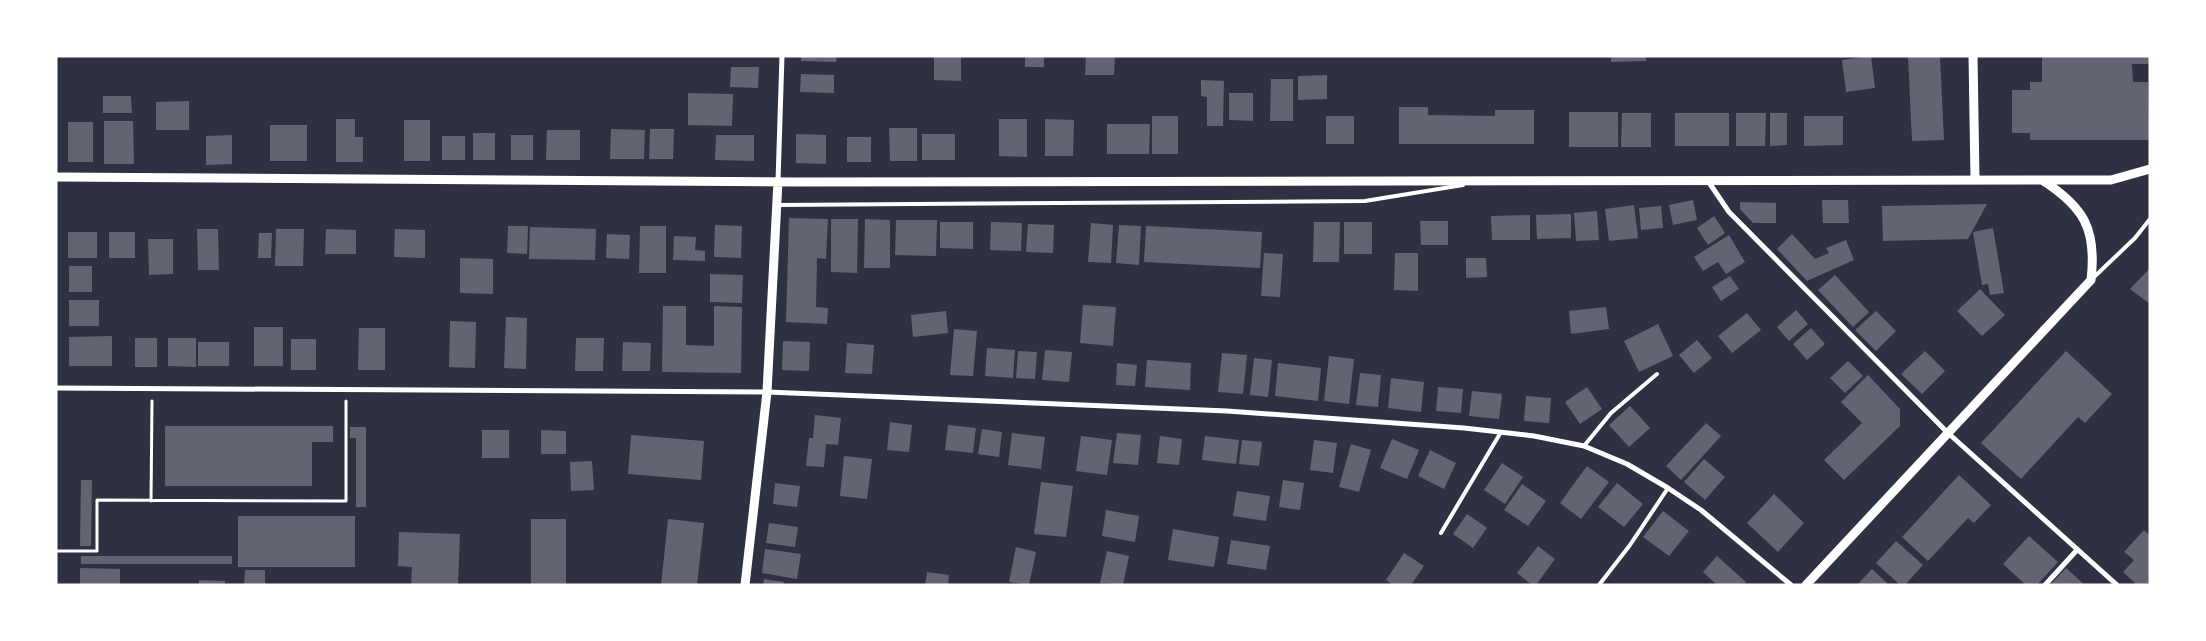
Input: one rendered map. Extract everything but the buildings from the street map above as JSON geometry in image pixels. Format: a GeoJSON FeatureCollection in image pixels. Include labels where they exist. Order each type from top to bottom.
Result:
{"type":"FeatureCollection","features":[{"type":"Feature","properties":{"kind":"street"},"geometry":{"type":"LineString","coordinates":[[745,585],[767,392],[777,205],[782,56]]}},
{"type":"Feature","properties":{"kind":"street"},"geometry":{"type":"LineString","coordinates":[[1973,56],[1975,179]]}},
{"type":"Feature","properties":{"kind":"street"},"geometry":{"type":"LineString","coordinates":[[56,177],[778,182],[2111,180],[2150,169]]}},
{"type":"Feature","properties":{"kind":"street"},"geometry":{"type":"LineString","coordinates":[[1708,180],[1728,212],[1948,434],[2117,585]]}},
{"type":"Feature","properties":{"kind":"street"},"geometry":{"type":"LineString","coordinates":[[1806,585],[2091,280],[2093,259],[2087,228],[2072,201],[2042,180]]}},
{"type":"Feature","properties":{"kind":"street"},"geometry":{"type":"LineString","coordinates":[[56,388],[767,392],[1227,411],[1501,432],[1534,436],[1584,446],[1626,464],[1668,488],[1701,510],[1791,585]]}},
{"type":"Feature","properties":{"kind":"street"},"geometry":{"type":"LineString","coordinates":[[2046,585],[2077,550]]}},
{"type":"Feature","properties":{"kind":"lane"},"geometry":{"type":"LineString","coordinates":[[777,205],[1365,201],[1475,182]]}},
{"type":"Feature","properties":{"kind":"lane"},"geometry":{"type":"LineString","coordinates":[[2091,280],[2135,238],[2150,219]]}},
{"type":"Feature","properties":{"kind":"lane"},"geometry":{"type":"LineString","coordinates":[[1584,446],[1610,413],[1657,374]]}},
{"type":"Feature","properties":{"kind":"lane"},"geometry":{"type":"LineString","coordinates":[[1441,532],[1501,432]]}},
{"type":"Feature","properties":{"kind":"lane"},"geometry":{"type":"LineString","coordinates":[[1599,585],[1630,545],[1668,488]]}},
{"type":"Feature","properties":{"kind":"path"},"geometry":{"type":"LineString","coordinates":[[151,501],[152,389]]}},
{"type":"Feature","properties":{"kind":"path"},"geometry":{"type":"LineString","coordinates":[[56,550],[97,551],[97,500],[346,501],[346,391]]}}]}
